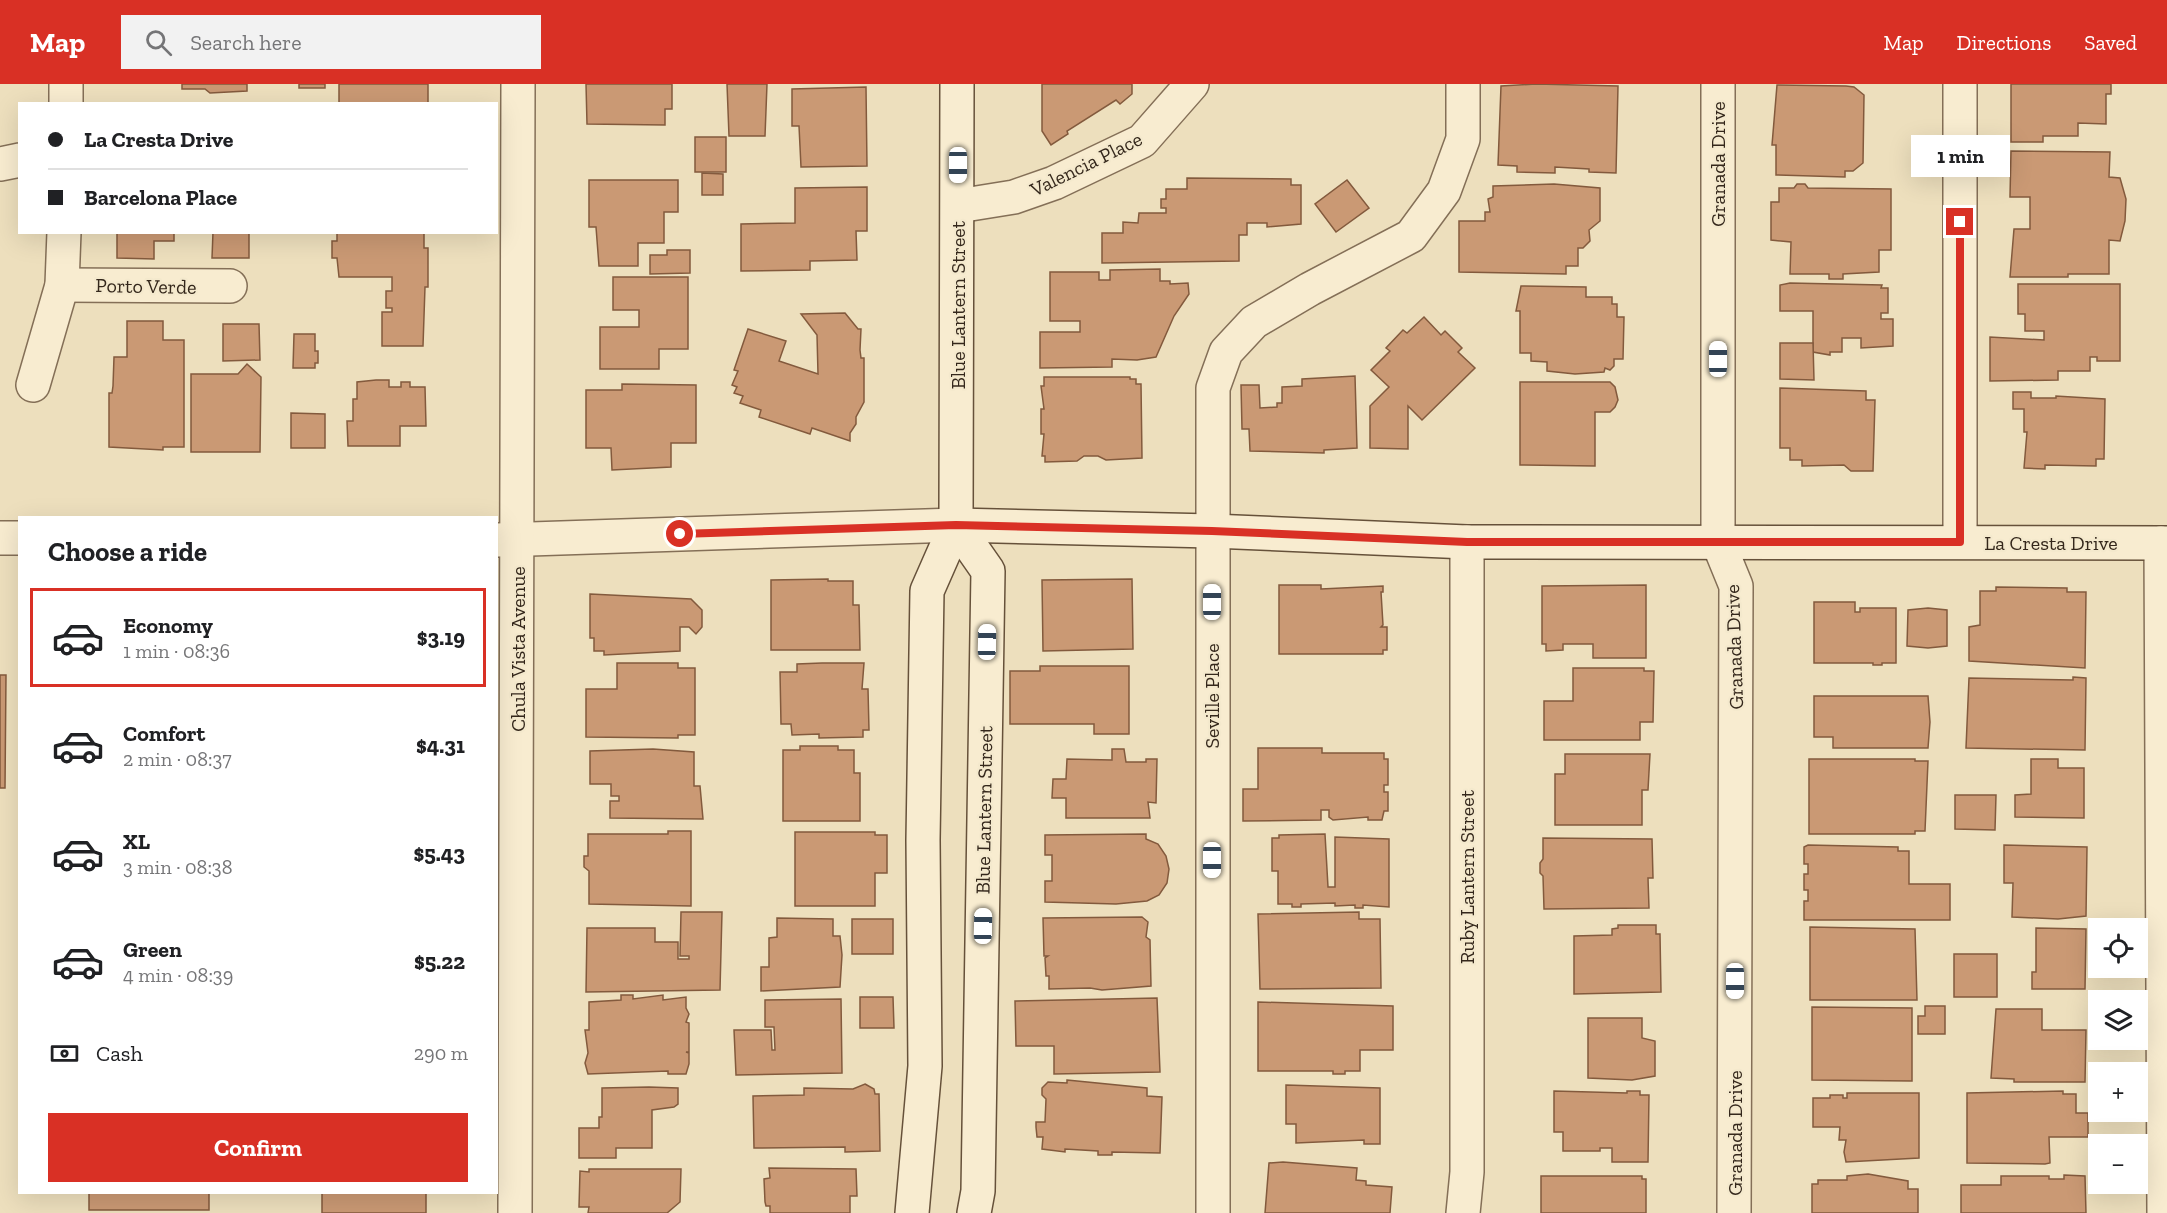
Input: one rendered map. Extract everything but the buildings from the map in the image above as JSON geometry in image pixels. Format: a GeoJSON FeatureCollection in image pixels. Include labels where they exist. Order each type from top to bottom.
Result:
{"type":"FeatureCollection","features":[{"type":"Feature","properties":{"kind":"street"},"geometry":{"type":"LineString","coordinates":[[66,84],[66,102]]}},
{"type":"Feature","properties":{"kind":"street","name":"Chula Vista Avenue"},"geometry":{"type":"LineString","coordinates":[[515,1213],[508,540],[518,84]]}},
{"type":"Feature","properties":{"kind":"street","name":"Blue Lantern Street"},"geometry":{"type":"LineString","coordinates":[[912,1213],[925,1066],[923,840],[927,591],[956,525],[957,84]]}},
{"type":"Feature","properties":{"kind":"street","name":"Valencia Place"},"geometry":{"type":"LineString","coordinates":[[958,206],[1014,197],[1054,183],[1142,141],[1192,84]]}},
{"type":"Feature","properties":{"kind":"street","name":"Seville Place"},"geometry":{"type":"LineString","coordinates":[[1212,1213],[1213,388],[1226,352],[1254,322],[1310,289],[1411,236],[1444,191],[1463,139],[1463,84]]}},
{"type":"Feature","properties":{"kind":"street","name":"Granada Drive"},"geometry":{"type":"LineString","coordinates":[[1718,84],[1718,542],[1736,586],[1734,1213]]}},
{"type":"Feature","properties":{"kind":"street"},"geometry":{"type":"LineString","coordinates":[[1960,84],[1960,542]]}},
{"type":"Feature","properties":{"kind":"street"},"geometry":{"type":"LineString","coordinates":[[0,141],[18,144]]}},
{"type":"Feature","properties":{"kind":"street"},"geometry":{"type":"LineString","coordinates":[[0,164],[18,160]]}},
{"type":"Feature","properties":{"kind":"street"},"geometry":{"type":"LineString","coordinates":[[33,385],[63,285],[64,234]]}},
{"type":"Feature","properties":{"kind":"street","name":"Porto Verde"},"geometry":{"type":"LineString","coordinates":[[63,285],[230,286]]}},
{"type":"Feature","properties":{"kind":"street","name":"La Cresta Drive"},"geometry":{"type":"LineString","coordinates":[[508,540],[956,525],[1212,531],[1467,542],[2164,543]]}},
{"type":"Feature","properties":{"kind":"street","name":"Blue Lantern Street"},"geometry":{"type":"LineString","coordinates":[[956,525],[988,571],[978,1168],[974,1213]]}},
{"type":"Feature","properties":{"kind":"street"},"geometry":{"type":"LineString","coordinates":[[0,538],[18,538]]}},
{"type":"Feature","properties":{"kind":"street","name":"Ruby Lantern Street"},"geometry":{"type":"LineString","coordinates":[[1463,1213],[1467,1172],[1467,542]]}},
{"type":"Feature","properties":{"kind":"street"},"geometry":{"type":"LineString","coordinates":[[2164,543],[2164,1213]]}},
{"type":"Feature","properties":{"kind":"route"},"geometry":{"type":"LineString","coordinates":[[680,534],[956,525],[1212,531],[1467,542],[1960,542],[1960,222]]}}]}
